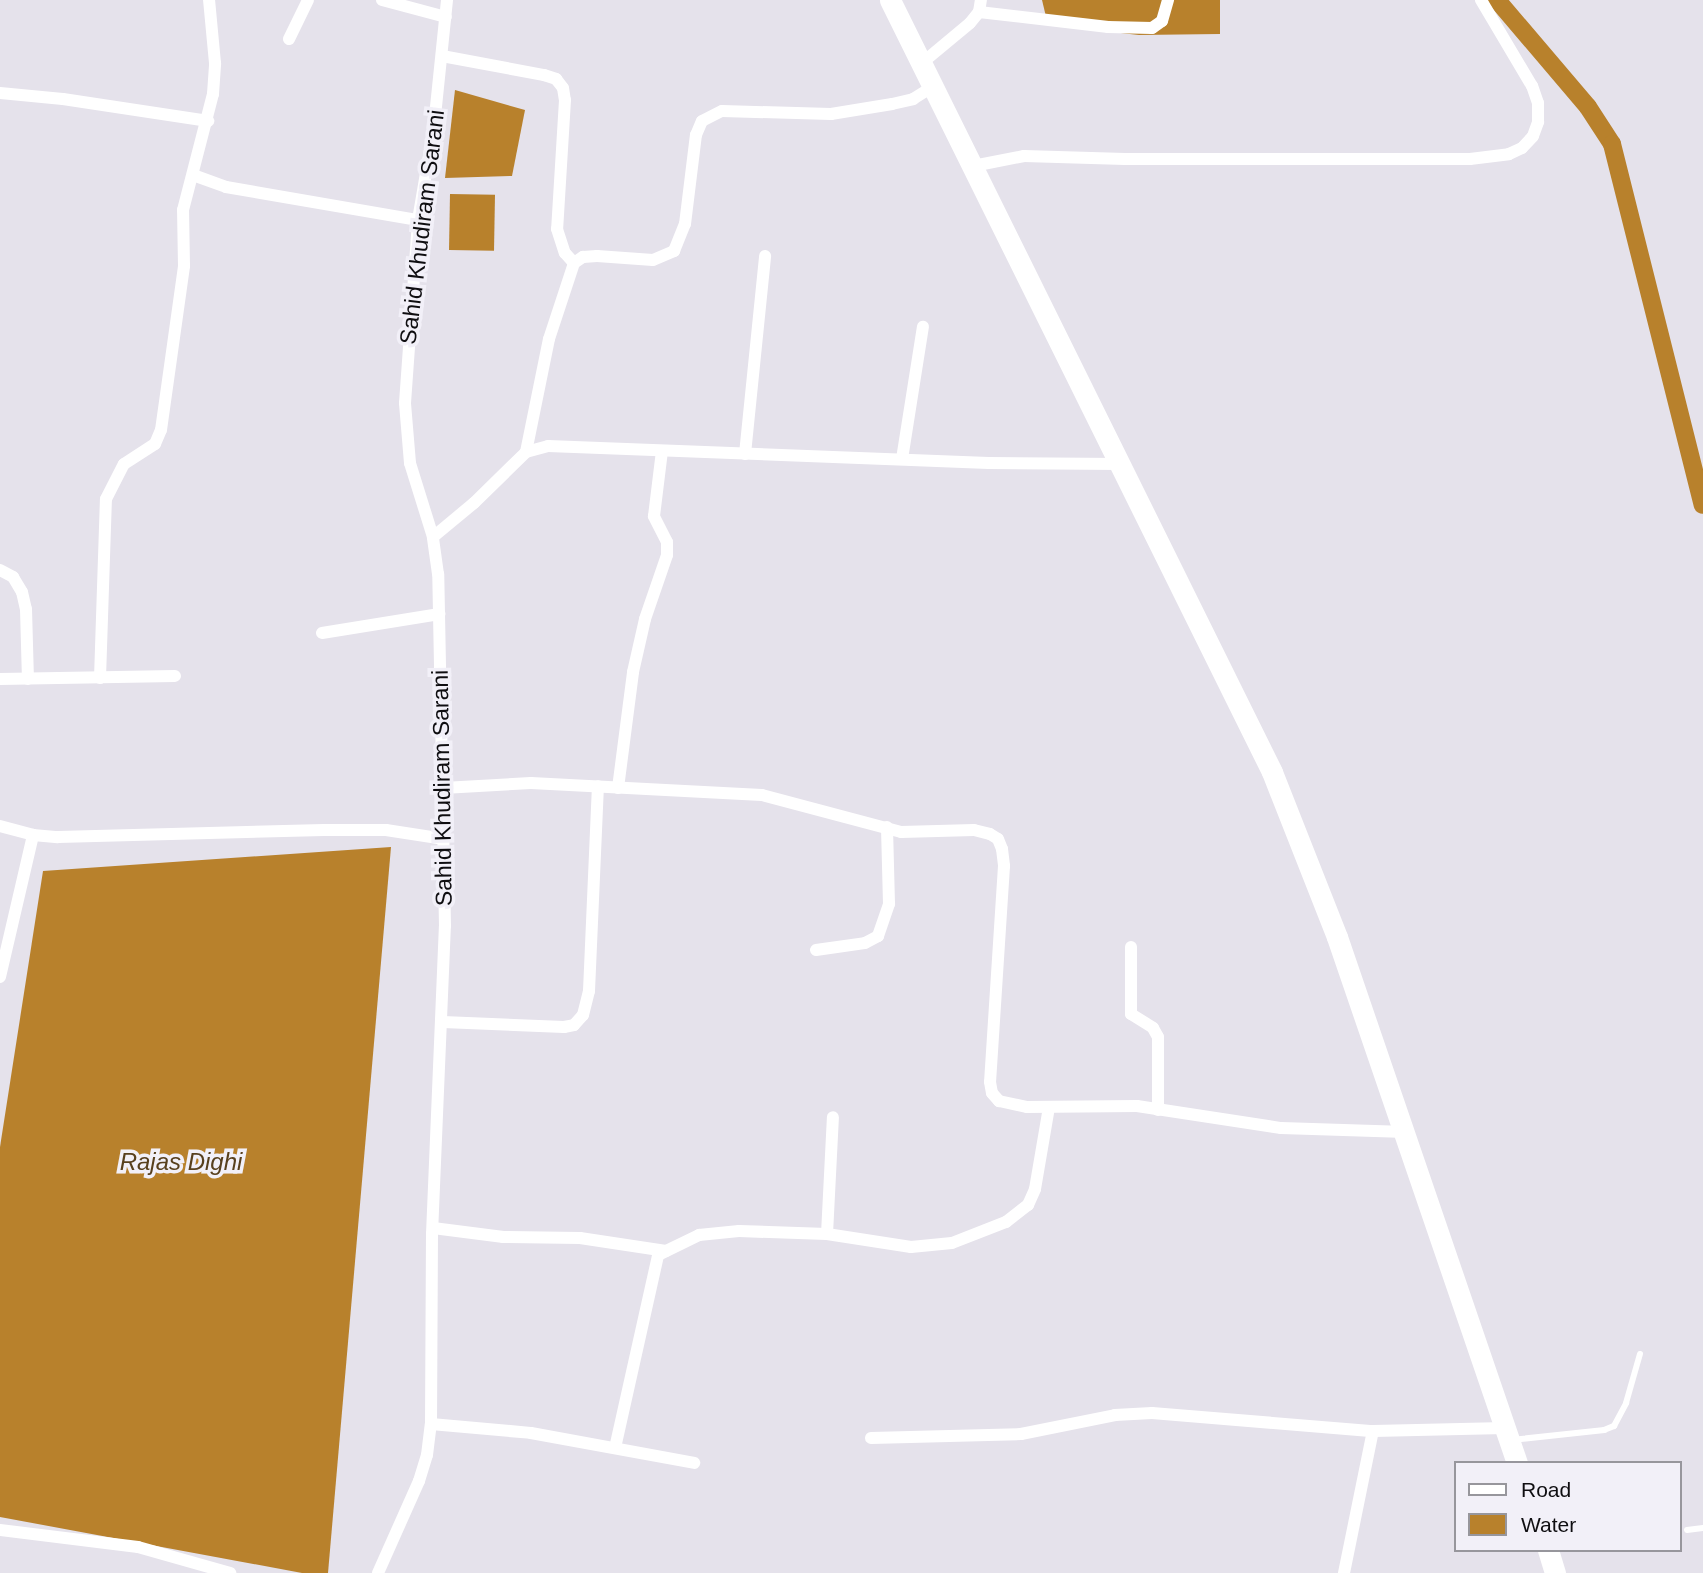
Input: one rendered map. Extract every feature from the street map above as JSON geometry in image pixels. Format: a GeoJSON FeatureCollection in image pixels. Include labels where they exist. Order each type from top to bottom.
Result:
{"type":"FeatureCollection","features":[{"type":"Feature","properties":{"kind":"highway"},"geometry":{"type":"LineString","coordinates":[[890,0],[1122,464],[1272,772],[1338,937],[1516,1461]]}},
{"type":"Feature","properties":{"kind":"highway"},"geometry":{"type":"LineString","coordinates":[[1549,1552],[1555,1573]]}},
{"type":"Feature","properties":{"kind":"street"},"geometry":{"type":"LineString","coordinates":[[100,678],[106,499],[124,464],[159,438],[184,266],[183,210],[208,121],[215,63],[209,0]]}},
{"type":"Feature","properties":{"kind":"street"},"geometry":{"type":"LineString","coordinates":[[289,39],[308,0]]}},
{"type":"Feature","properties":{"kind":"street"},"geometry":{"type":"LineString","coordinates":[[382,0],[446,17]]}},
{"type":"Feature","properties":{"kind":"street","name":"Sahid Khudiram Sarani"},"geometry":{"type":"LineString","coordinates":[[378,1573],[419,1481],[427,1455],[431,1424],[433,1228],[443,1022],[444,839],[439,614],[433,537],[410,463],[404,403],[418,220],[442,56],[447,0]]}},
{"type":"Feature","properties":{"kind":"street"},"geometry":{"type":"LineString","coordinates":[[922,63],[980,6],[1139,29],[1152,28],[1162,22],[1167,0]]}},
{"type":"Feature","properties":{"kind":"street"},"geometry":{"type":"LineString","coordinates":[[973,166],[1024,156],[1125,159],[1469,159],[1509,154],[1522,148],[1533,136],[1538,122],[1538,103],[1532,86],[1481,0]]}},
{"type":"Feature","properties":{"kind":"street"},"geometry":{"type":"LineString","coordinates":[[442,56],[544,75],[556,79],[563,88],[565,100],[557,229],[565,253],[574,263]]}},
{"type":"Feature","properties":{"kind":"street"},"geometry":{"type":"LineString","coordinates":[[526,453],[549,339],[574,263],[583,257],[597,256],[653,260],[674,251],[685,225],[696,135],[702,121],[722,111],[831,114],[913,99],[934,86]]}},
{"type":"Feature","properties":{"kind":"street"},"geometry":{"type":"LineString","coordinates":[[0,93],[64,99],[208,121]]}},
{"type":"Feature","properties":{"kind":"street"},"geometry":{"type":"LineString","coordinates":[[193,174],[240,190],[418,220]]}},
{"type":"Feature","properties":{"kind":"street"},"geometry":{"type":"LineString","coordinates":[[745,454],[765,256]]}},
{"type":"Feature","properties":{"kind":"street"},"geometry":{"type":"LineString","coordinates":[[902,460],[923,327]]}},
{"type":"Feature","properties":{"kind":"street"},"geometry":{"type":"LineString","coordinates":[[433,537],[474,503],[526,453],[548,446],[902,460],[1122,464]]}},
{"type":"Feature","properties":{"kind":"street"},"geometry":{"type":"LineString","coordinates":[[618,788],[633,672],[645,619],[667,555],[667,542],[654,516],[662,451]]}},
{"type":"Feature","properties":{"kind":"street"},"geometry":{"type":"LineString","coordinates":[[0,570],[13,577],[22,592],[26,609],[28,679]]}},
{"type":"Feature","properties":{"kind":"street"},"geometry":{"type":"LineString","coordinates":[[322,633],[439,614]]}},
{"type":"Feature","properties":{"kind":"street"},"geometry":{"type":"LineString","coordinates":[[0,679],[175,677]]}},
{"type":"Feature","properties":{"kind":"street"},"geometry":{"type":"LineString","coordinates":[[443,788],[531,783],[761,795],[914,833],[974,830],[998,839],[1004,866],[992,1093],[999,1101],[1009,1105],[1115,1106],[1158,1110],[1261,1126],[1406,1132]]}},
{"type":"Feature","properties":{"kind":"street"},"geometry":{"type":"LineString","coordinates":[[443,1022],[564,1027],[574,1024],[583,1015],[589,991],[598,786]]}},
{"type":"Feature","properties":{"kind":"street"},"geometry":{"type":"LineString","coordinates":[[0,826],[33,835],[386,830],[444,839]]}},
{"type":"Feature","properties":{"kind":"street"},"geometry":{"type":"LineString","coordinates":[[816,950],[865,943],[878,936],[889,904],[887,827]]}},
{"type":"Feature","properties":{"kind":"street"},"geometry":{"type":"LineString","coordinates":[[0,977],[33,835]]}},
{"type":"Feature","properties":{"kind":"street"},"geometry":{"type":"LineString","coordinates":[[1132,947],[1132,1014],[1153,1028],[1158,1037],[1158,1110]]}},
{"type":"Feature","properties":{"kind":"street"},"geometry":{"type":"LineString","coordinates":[[615,1447],[658,1255],[710,1233],[827,1234],[931,1247],[952,1243],[1006,1222],[1022,1212],[1035,1189],[1049,1107]]}},
{"type":"Feature","properties":{"kind":"street"},"geometry":{"type":"LineString","coordinates":[[827,1234],[833,1117]]}},
{"type":"Feature","properties":{"kind":"street"},"geometry":{"type":"LineString","coordinates":[[433,1228],[503,1237],[580,1238],[666,1251]]}},
{"type":"Feature","properties":{"kind":"street"},"geometry":{"type":"LineString","coordinates":[[871,1438],[1021,1434],[1115,1415],[1152,1413],[1373,1431],[1507,1434]]}},
{"type":"Feature","properties":{"kind":"street"},"geometry":{"type":"LineString","coordinates":[[431,1424],[531,1433],[694,1463]]}},
{"type":"Feature","properties":{"kind":"street"},"geometry":{"type":"LineString","coordinates":[[1344,1573],[1373,1431]]}},
{"type":"Feature","properties":{"kind":"street"},"geometry":{"type":"LineString","coordinates":[[0,1530],[138,1547],[230,1573]]}},
{"type":"Feature","properties":{"kind":"lane"},"geometry":{"type":"LineString","coordinates":[[1507,1434],[1604,1430],[1614,1426],[1620,1418],[1640,1354]]}},
{"type":"Feature","properties":{"kind":"lane"},"geometry":{"type":"LineString","coordinates":[[1687,1530],[1703,1528]]}},
{"type":"Feature","properties":{"kind":"water"},"geometry":{"type":"Polygon","coordinates":[[[1042,0],[1220,0],[1220,34],[1139,35],[1048,25],[1042,0]]]}},
{"type":"Feature","properties":{"kind":"water"},"geometry":{"type":"Polygon","coordinates":[[[455,90],[525,110],[512,176],[445,178],[455,90]]]}},
{"type":"Feature","properties":{"kind":"water"},"geometry":{"type":"Polygon","coordinates":[[[450,194],[495,195],[494,251],[449,250],[450,194]]]}},
{"type":"Feature","properties":{"kind":"water","name":"Rajas Dighi"},"geometry":{"type":"Polygon","coordinates":[[[391,847],[328,1573],[302,1573],[0,1517],[0,1147],[43,871],[391,847]]]}},
{"type":"Feature","properties":{"kind":"waterway"},"geometry":{"type":"LineString","coordinates":[[1497,0],[1588,107],[1612,144],[1703,505]]}}]}
